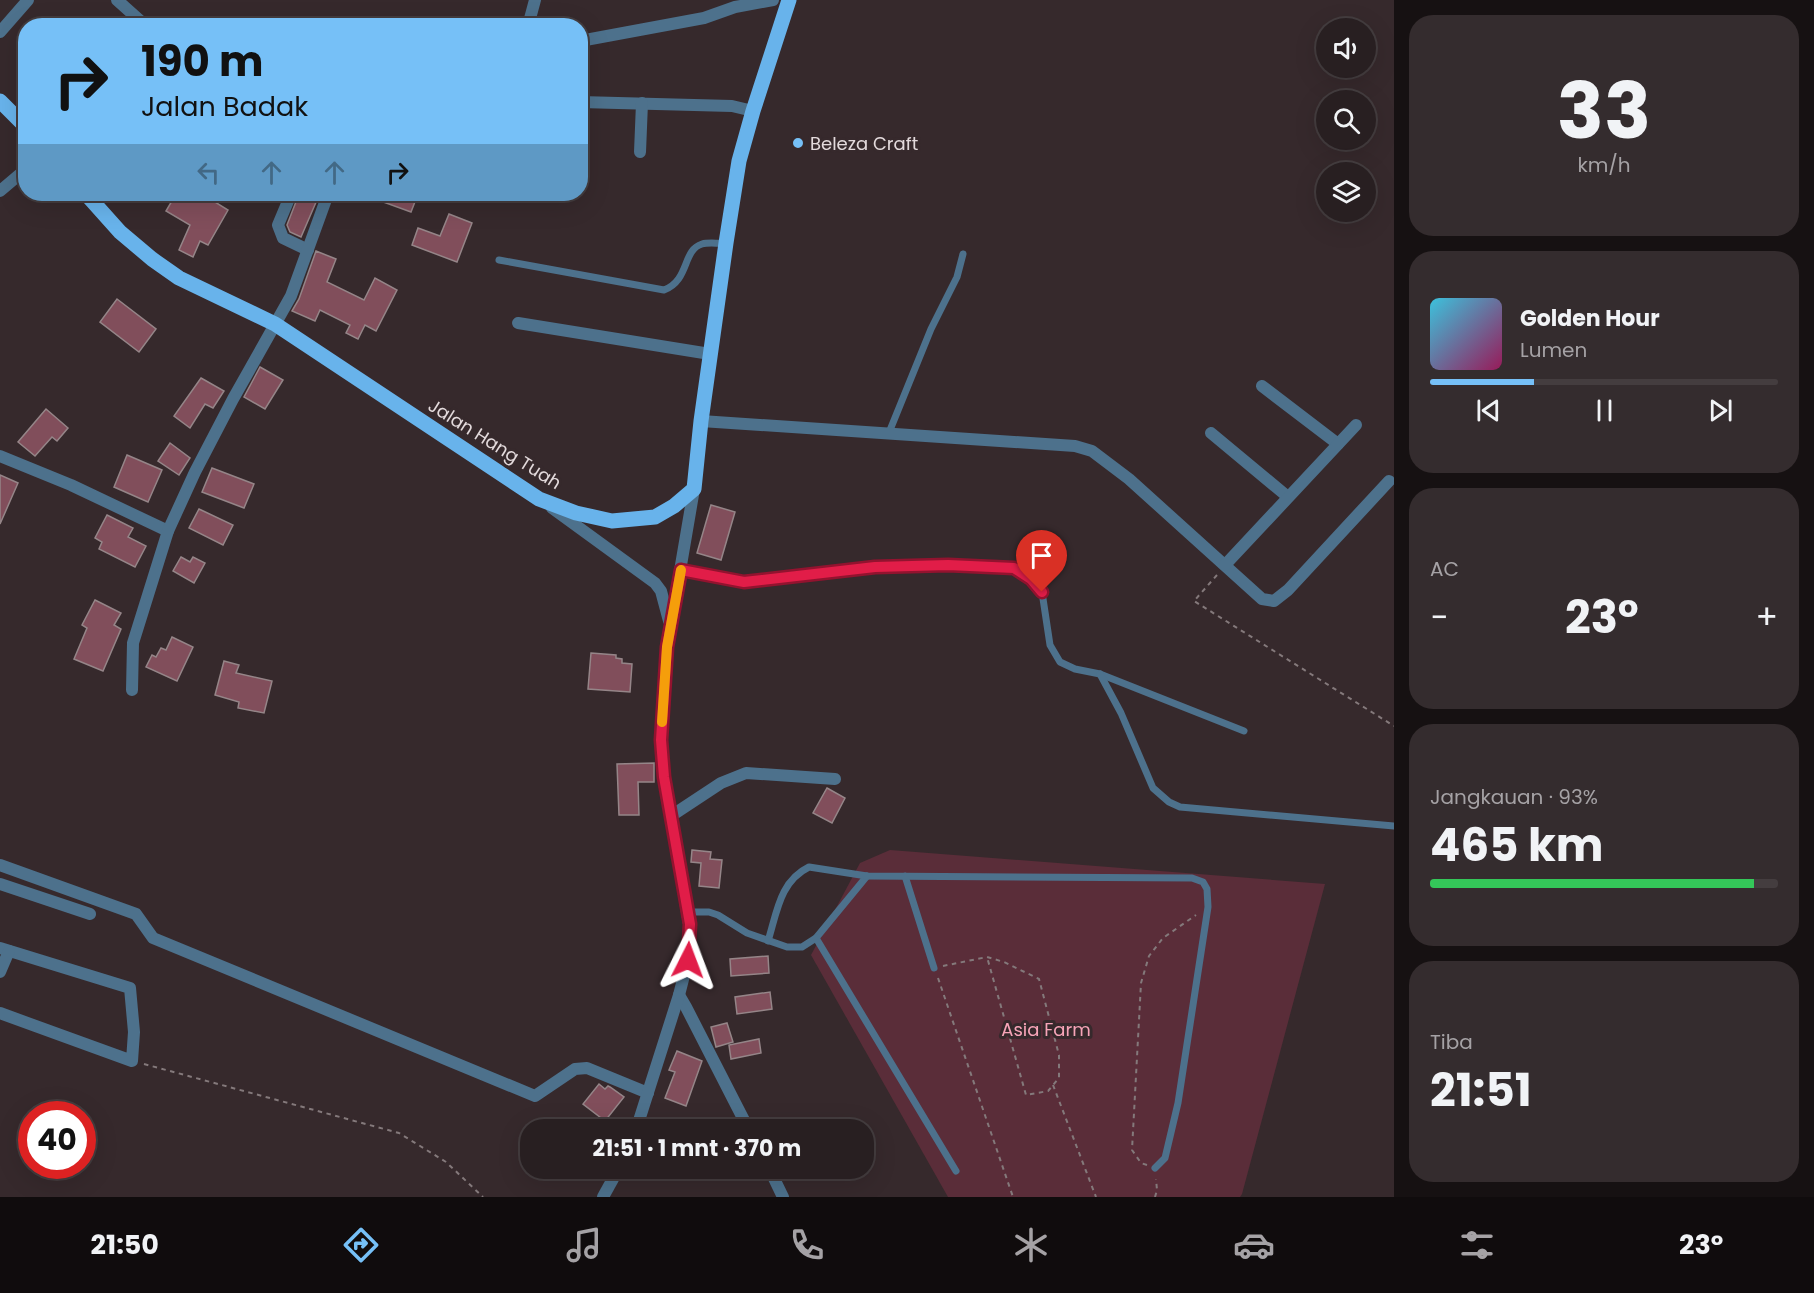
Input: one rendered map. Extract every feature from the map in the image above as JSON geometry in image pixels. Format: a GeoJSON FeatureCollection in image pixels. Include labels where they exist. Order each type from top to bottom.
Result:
{"type":"FeatureCollection","features":[{"type":"Feature","properties":{"kind":"main road"},"geometry":{"type":"LineString","coordinates":[[694,489],[710,354],[739,161],[789,0]]}},
{"type":"Feature","properties":{"kind":"main road"},"geometry":{"type":"LineString","coordinates":[[0,101],[18,119]]}},
{"type":"Feature","properties":{"kind":"main road","name":"Jalan Hang Tuah"},"geometry":{"type":"LineString","coordinates":[[92,201],[120,232],[179,278],[275,324],[539,499],[576,513],[612,521],[655,517],[674,506],[694,489]]}},
{"type":"Feature","properties":{"kind":"street"},"geometry":{"type":"LineString","coordinates":[[0,32],[28,0]]}},
{"type":"Feature","properties":{"kind":"street"},"geometry":{"type":"LineString","coordinates":[[530,18],[535,0]]}},
{"type":"Feature","properties":{"kind":"street"},"geometry":{"type":"LineString","coordinates":[[588,40],[704,18],[735,7],[773,0]]}},
{"type":"Feature","properties":{"kind":"street"},"geometry":{"type":"LineString","coordinates":[[121,1],[138,18]]}},
{"type":"Feature","properties":{"kind":"street"},"geometry":{"type":"LineString","coordinates":[[588,102],[732,106],[753,111]]}},
{"type":"Feature","properties":{"kind":"street"},"geometry":{"type":"LineString","coordinates":[[640,152],[642,103]]}},
{"type":"Feature","properties":{"kind":"street"},"geometry":{"type":"LineString","coordinates":[[0,191],[18,176]]}},
{"type":"Feature","properties":{"kind":"street"},"geometry":{"type":"LineString","coordinates":[[288,201],[278,225],[283,238],[308,250]]}},
{"type":"Feature","properties":{"kind":"street"},"geometry":{"type":"LineString","coordinates":[[132,690],[132,643],[168,531],[195,472],[291,296],[326,201]]}},
{"type":"Feature","properties":{"kind":"street"},"geometry":{"type":"LineString","coordinates":[[518,323],[710,354]]}},
{"type":"Feature","properties":{"kind":"street"},"geometry":{"type":"LineString","coordinates":[[1262,386],[1338,444]]}},
{"type":"Feature","properties":{"kind":"street"},"geometry":{"type":"LineString","coordinates":[[701,421],[1075,447],[1092,451],[1130,479],[1262,599],[1275,601],[1288,590],[1389,481]]}},
{"type":"Feature","properties":{"kind":"street"},"geometry":{"type":"LineString","coordinates":[[1225,565],[1356,425]]}},
{"type":"Feature","properties":{"kind":"street"},"geometry":{"type":"LineString","coordinates":[[1211,434],[1288,497]]}},
{"type":"Feature","properties":{"kind":"street"},"geometry":{"type":"LineString","coordinates":[[0,456],[71,485],[168,531]]}},
{"type":"Feature","properties":{"kind":"street"},"geometry":{"type":"LineString","coordinates":[[640,1119],[688,960],[690,924],[671,816],[661,740],[667,647],[694,489]]}},
{"type":"Feature","properties":{"kind":"street"},"geometry":{"type":"LineString","coordinates":[[539,499],[655,583],[661,591],[671,625]]}},
{"type":"Feature","properties":{"kind":"street"},"geometry":{"type":"LineString","coordinates":[[671,816],[722,783],[746,774],[835,779]]}},
{"type":"Feature","properties":{"kind":"street"},"geometry":{"type":"LineString","coordinates":[[0,865],[136,914],[153,938],[535,1096],[574,1069],[587,1068],[648,1094]]}},
{"type":"Feature","properties":{"kind":"street"},"geometry":{"type":"LineString","coordinates":[[0,884],[90,914]]}},
{"type":"Feature","properties":{"kind":"street"},"geometry":{"type":"LineString","coordinates":[[0,972],[4,949],[130,988],[134,1032],[132,1061],[0,1013]]}},
{"type":"Feature","properties":{"kind":"street"},"geometry":{"type":"LineString","coordinates":[[679,995],[743,1119]]}},
{"type":"Feature","properties":{"kind":"street"},"geometry":{"type":"LineString","coordinates":[[605,1196],[614,1179]]}},
{"type":"Feature","properties":{"kind":"street"},"geometry":{"type":"LineString","coordinates":[[774,1179],[783,1197]]}},
{"type":"Feature","properties":{"kind":"lane"},"geometry":{"type":"LineString","coordinates":[[499,260],[664,290],[680,279],[692,251],[702,244],[726,243]]}},
{"type":"Feature","properties":{"kind":"lane"},"geometry":{"type":"LineString","coordinates":[[888,435],[931,329],[957,277],[963,254]]}},
{"type":"Feature","properties":{"kind":"lane"},"geometry":{"type":"LineString","coordinates":[[681,570],[744,582],[875,567],[948,565],[1014,568],[1031,579],[1042,592],[1050,645],[1060,662],[1075,669],[1100,674],[1244,731]]}},
{"type":"Feature","properties":{"kind":"lane"},"geometry":{"type":"LineString","coordinates":[[1100,674],[1121,713],[1153,789],[1169,802],[1180,807],[1394,826]]}},
{"type":"Feature","properties":{"kind":"lane"},"geometry":{"type":"LineString","coordinates":[[768,941],[784,890],[801,871],[810,867],[867,876],[1192,878],[1203,882],[1207,889],[1208,907],[1178,1103],[1165,1158],[1155,1168]]}},
{"type":"Feature","properties":{"kind":"lane"},"geometry":{"type":"LineString","coordinates":[[687,912],[709,912],[747,933],[768,941],[787,947],[802,947],[816,938],[867,876]]}},
{"type":"Feature","properties":{"kind":"lane"},"geometry":{"type":"LineString","coordinates":[[906,876],[934,968]]}},
{"type":"Feature","properties":{"kind":"lane"},"geometry":{"type":"LineString","coordinates":[[816,938],[956,1172]]}},
{"type":"Feature","properties":{"kind":"path"},"geometry":{"type":"LineString","coordinates":[[1225,565],[1194,602],[1394,726]]}},
{"type":"Feature","properties":{"kind":"path"},"geometry":{"type":"LineString","coordinates":[[1155,1197],[1157,1190],[1155,1168],[1141,1163],[1132,1150],[1141,983],[1149,956],[1163,939],[1208,907]]}},
{"type":"Feature","properties":{"kind":"path"},"geometry":{"type":"LineString","coordinates":[[987,957],[1026,1095],[1048,1091],[1059,1078],[1059,1055],[1039,979],[1004,962],[987,957],[934,968],[1013,1197]]}},
{"type":"Feature","properties":{"kind":"path"},"geometry":{"type":"LineString","coordinates":[[132,1061],[399,1133],[446,1162],[483,1197]]}},
{"type":"Feature","properties":{"kind":"path"},"geometry":{"type":"LineString","coordinates":[[1053,1085],[1096,1197]]}},
{"type":"Feature","properties":{"kind":"green space","name":"Asia Farm"},"geometry":{"type":"Polygon","coordinates":[[[890,850],[1325,884],[1240,1197],[948,1197],[811,955],[860,863],[890,850]]]}},
{"type":"Feature","properties":{"kind":"building"},"geometry":{"type":"Polygon","coordinates":[[[172,201],[213,201],[228,210],[208,245],[200,241],[193,257],[179,250],[190,225],[166,211],[172,201]]]}},
{"type":"Feature","properties":{"kind":"building"},"geometry":{"type":"Polygon","coordinates":[[[296,201],[317,201],[301,237],[290,232],[287,225],[296,201]]]}},
{"type":"Feature","properties":{"kind":"building"},"geometry":{"type":"Polygon","coordinates":[[[381,201],[415,201],[411,212],[381,201]]]}},
{"type":"Feature","properties":{"kind":"building"},"geometry":{"type":"Polygon","coordinates":[[[449,214],[472,223],[457,262],[412,245],[418,228],[440,236],[449,214]]]}},
{"type":"Feature","properties":{"kind":"building"},"geometry":{"type":"Polygon","coordinates":[[[316,251],[336,259],[327,282],[364,300],[375,278],[397,290],[376,331],[365,325],[358,339],[346,333],[350,325],[320,310],[315,321],[292,311],[299,299],[316,251]]]}},
{"type":"Feature","properties":{"kind":"building"},"geometry":{"type":"Polygon","coordinates":[[[117,299],[156,329],[139,352],[100,322],[117,299]]]}},
{"type":"Feature","properties":{"kind":"building"},"geometry":{"type":"Polygon","coordinates":[[[260,367],[283,380],[265,409],[244,397],[260,367]]]}},
{"type":"Feature","properties":{"kind":"building"},"geometry":{"type":"Polygon","coordinates":[[[201,378],[224,391],[213,408],[205,404],[190,428],[174,416],[201,378]]]}},
{"type":"Feature","properties":{"kind":"building"},"geometry":{"type":"Polygon","coordinates":[[[46,409],[68,428],[57,441],[52,437],[35,456],[18,442],[46,409]]]}},
{"type":"Feature","properties":{"kind":"building"},"geometry":{"type":"Polygon","coordinates":[[[170,443],[190,458],[179,475],[158,461],[170,443]]]}},
{"type":"Feature","properties":{"kind":"building"},"geometry":{"type":"Polygon","coordinates":[[[127,455],[162,470],[148,502],[114,487],[127,455]]]}},
{"type":"Feature","properties":{"kind":"building"},"geometry":{"type":"Polygon","coordinates":[[[212,468],[254,484],[244,508],[202,492],[212,468]]]}},
{"type":"Feature","properties":{"kind":"building"},"geometry":{"type":"Polygon","coordinates":[[[0,475],[18,483],[0,524],[0,475]]]}},
{"type":"Feature","properties":{"kind":"building"},"geometry":{"type":"Polygon","coordinates":[[[711,505],[735,512],[721,560],[697,553],[711,505]]]}},
{"type":"Feature","properties":{"kind":"building"},"geometry":{"type":"Polygon","coordinates":[[[199,509],[233,525],[223,545],[189,528],[199,509]]]}},
{"type":"Feature","properties":{"kind":"building"},"geometry":{"type":"Polygon","coordinates":[[[107,515],[133,528],[128,537],[146,546],[135,567],[99,549],[102,542],[95,538],[107,515]]]}},
{"type":"Feature","properties":{"kind":"building"},"geometry":{"type":"Polygon","coordinates":[[[181,557],[190,562],[193,557],[205,563],[194,583],[173,571],[181,557]]]}},
{"type":"Feature","properties":{"kind":"building"},"geometry":{"type":"Polygon","coordinates":[[[95,600],[121,613],[114,625],[121,629],[103,671],[74,659],[87,628],[82,625],[95,600]]]}},
{"type":"Feature","properties":{"kind":"building"},"geometry":{"type":"Polygon","coordinates":[[[172,637],[193,647],[177,681],[146,667],[152,655],[156,657],[161,648],[166,650],[172,637]]]}},
{"type":"Feature","properties":{"kind":"building"},"geometry":{"type":"Polygon","coordinates":[[[591,653],[616,655],[616,658],[622,659],[622,663],[632,664],[630,692],[588,689],[591,653]]]}},
{"type":"Feature","properties":{"kind":"building"},"geometry":{"type":"Polygon","coordinates":[[[224,661],[239,665],[236,673],[272,681],[264,713],[238,708],[239,702],[215,695],[224,661]]]}},
{"type":"Feature","properties":{"kind":"building"},"geometry":{"type":"Polygon","coordinates":[[[654,763],[654,782],[638,782],[639,815],[619,815],[617,764],[654,763]]]}},
{"type":"Feature","properties":{"kind":"building"},"geometry":{"type":"Polygon","coordinates":[[[827,788],[845,798],[832,823],[813,813],[827,788]]]}},
{"type":"Feature","properties":{"kind":"building"},"geometry":{"type":"Polygon","coordinates":[[[692,850],[711,852],[710,859],[722,860],[719,888],[699,886],[701,863],[691,862],[692,850]]]}},
{"type":"Feature","properties":{"kind":"building"},"geometry":{"type":"Polygon","coordinates":[[[768,956],[769,973],[731,976],[730,959],[768,956]]]}},
{"type":"Feature","properties":{"kind":"building"},"geometry":{"type":"Polygon","coordinates":[[[770,992],[772,1009],[737,1014],[735,997],[770,992]]]}},
{"type":"Feature","properties":{"kind":"building"},"geometry":{"type":"Polygon","coordinates":[[[727,1023],[733,1042],[716,1047],[711,1027],[727,1023]]]}},
{"type":"Feature","properties":{"kind":"building"},"geometry":{"type":"Polygon","coordinates":[[[759,1039],[761,1053],[731,1059],[729,1045],[759,1039]]]}},
{"type":"Feature","properties":{"kind":"building"},"geometry":{"type":"Polygon","coordinates":[[[677,1051],[702,1061],[686,1106],[665,1098],[675,1072],[669,1070],[677,1051]]]}},
{"type":"Feature","properties":{"kind":"building"},"geometry":{"type":"Polygon","coordinates":[[[599,1084],[605,1089],[610,1087],[624,1097],[607,1119],[602,1119],[583,1104],[599,1084]]]}},
{"type":"Feature","properties":{"kind":"slow traffic"},"geometry":{"type":"LineString","coordinates":[[662,722],[667,647],[681,570]]}},
{"type":"Feature","properties":{"kind":"place","name":"Beleza Craft"},"geometry":{"type":"Point","coordinates":[798,143]}},
{"type":"Feature","properties":{"kind":"route"},"geometry":{"type":"LineString","coordinates":[[688,960],[690,924],[664,777],[661,740],[667,647],[681,570],[744,582],[875,567],[948,565],[1014,568],[1031,579],[1042,592]]}}]}
